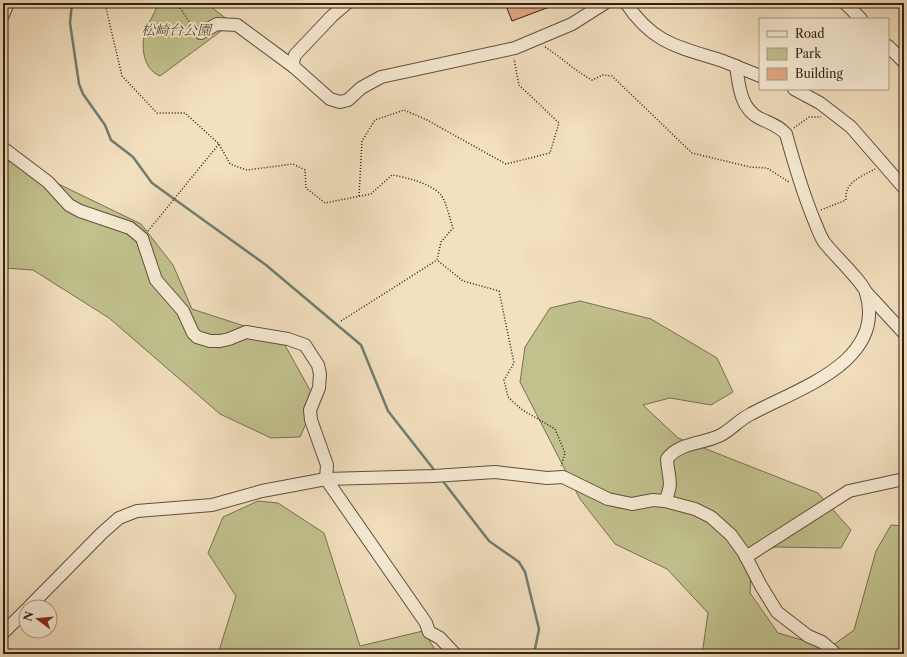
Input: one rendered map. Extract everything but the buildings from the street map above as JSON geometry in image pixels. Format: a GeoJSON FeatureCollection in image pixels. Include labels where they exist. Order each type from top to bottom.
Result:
{"type":"FeatureCollection","features":[{"type":"Feature","properties":{"kind":"street"},"geometry":{"type":"LineString","coordinates":[[3,15],[8,3]]}},
{"type":"Feature","properties":{"kind":"street"},"geometry":{"type":"LineString","coordinates":[[294,67],[293,62],[295,56],[332,16],[347,3]]}},
{"type":"Feature","properties":{"kind":"street"},"geometry":{"type":"LineString","coordinates":[[201,33],[217,24],[237,24],[294,67],[330,98],[340,102],[348,100],[361,88],[381,77],[512,49],[535,41],[572,24],[605,3]]}},
{"type":"Feature","properties":{"kind":"street"},"geometry":{"type":"LineString","coordinates":[[626,3],[644,26],[662,40],[689,52],[736,66],[759,76]]}},
{"type":"Feature","properties":{"kind":"street"},"geometry":{"type":"LineString","coordinates":[[845,3],[860,18]]}},
{"type":"Feature","properties":{"kind":"street"},"geometry":{"type":"LineString","coordinates":[[889,47],[904,62]]}},
{"type":"Feature","properties":{"kind":"street"},"geometry":{"type":"LineString","coordinates":[[736,66],[739,90],[744,104],[750,112],[780,127],[786,134],[802,192],[823,241],[866,292],[904,333]]}},
{"type":"Feature","properties":{"kind":"street"},"geometry":{"type":"LineString","coordinates":[[796,90],[820,103],[840,118],[863,139],[904,188]]}},
{"type":"Feature","properties":{"kind":"street"},"geometry":{"type":"LineString","coordinates":[[3,148],[48,182],[69,205],[80,211],[130,228],[142,238],[156,280],[184,311],[193,333],[197,337],[210,341],[220,341],[246,332],[288,340],[305,345],[318,365],[320,374],[320,388],[310,410],[311,420],[327,464],[326,479],[430,632],[440,638],[455,654]]}},
{"type":"Feature","properties":{"kind":"street"},"geometry":{"type":"LineString","coordinates":[[665,501],[669,492],[671,479],[667,459],[670,454],[680,448],[721,435],[749,414],[811,385],[832,371],[851,355],[863,342],[869,322],[866,292]]}},
{"type":"Feature","properties":{"kind":"street"},"geometry":{"type":"LineString","coordinates":[[37,599],[119,518],[137,511],[212,505],[262,491],[326,479],[439,476],[495,472],[547,478],[563,477],[608,499],[632,504],[653,500],[665,501],[695,508],[711,517],[731,534],[746,557],[777,612],[808,636],[822,642],[836,654]]}},
{"type":"Feature","properties":{"kind":"street"},"geometry":{"type":"LineString","coordinates":[[746,557],[849,491],[904,479]]}},
{"type":"Feature","properties":{"kind":"street"},"geometry":{"type":"LineString","coordinates":[[3,633],[18,618]]}},
{"type":"Feature","properties":{"kind":"path"},"geometry":{"type":"LineString","coordinates":[[106,3],[108,19],[122,76],[157,113],[185,113],[218,144],[230,164],[248,170],[293,164],[305,170],[306,188],[325,204],[371,194],[392,175],[405,177],[426,185],[442,195],[453,228],[441,242],[437,260],[341,320]]}},
{"type":"Feature","properties":{"kind":"path"},"geometry":{"type":"LineString","coordinates":[[177,3],[190,23]]}},
{"type":"Feature","properties":{"kind":"path"},"geometry":{"type":"LineString","coordinates":[[535,41],[562,57],[581,74],[592,80],[603,76],[612,76],[692,153],[750,166],[767,168],[802,192]]}},
{"type":"Feature","properties":{"kind":"path"},"geometry":{"type":"LineString","coordinates":[[359,196],[362,141],[375,120],[404,110],[427,120],[506,164],[550,153],[559,123],[519,85],[512,49]]}},
{"type":"Feature","properties":{"kind":"path"},"geometry":{"type":"LineString","coordinates":[[786,134],[809,116],[840,118]]}},
{"type":"Feature","properties":{"kind":"path"},"geometry":{"type":"LineString","coordinates":[[142,238],[218,144]]}},
{"type":"Feature","properties":{"kind":"path"},"geometry":{"type":"LineString","coordinates":[[811,213],[846,200],[845,192],[852,182],[884,164]]}},
{"type":"Feature","properties":{"kind":"path"},"geometry":{"type":"LineString","coordinates":[[437,260],[463,281],[499,291],[514,363],[504,380],[508,397],[521,409],[555,429],[565,453],[557,478]]}},
{"type":"Feature","properties":{"kind":"path"},"geometry":{"type":"LineString","coordinates":[[3,650],[7,654]]}},
{"type":"Feature","properties":{"kind":"green space","name":"松崎台公園"},"geometry":{"type":"Polygon","coordinates":[[[157,3],[206,3],[232,23],[160,76],[154,73],[150,68],[144,56],[143,49],[146,29],[157,3]]]}},
{"type":"Feature","properties":{"kind":"green space"},"geometry":{"type":"Polygon","coordinates":[[[11,161],[141,224],[173,265],[192,309],[281,338],[316,401],[300,437],[271,438],[220,414],[109,318],[33,270],[3,268],[3,165],[11,161]]]}},
{"type":"Feature","properties":{"kind":"green space"},"geometry":{"type":"Polygon","coordinates":[[[580,301],[651,319],[717,358],[733,392],[711,405],[670,398],[643,405],[678,438],[818,493],[851,530],[841,548],[775,547],[752,556],[750,593],[778,633],[829,648],[854,630],[876,551],[891,525],[904,526],[904,654],[698,654],[703,648],[708,613],[667,569],[615,544],[580,499],[520,382],[525,347],[550,308],[580,301]]]}},
{"type":"Feature","properties":{"kind":"green space"},"geometry":{"type":"Polygon","coordinates":[[[258,501],[278,503],[324,533],[360,646],[423,631],[438,654],[218,654],[236,596],[208,553],[223,517],[258,501]]]}},
{"type":"Feature","properties":{"kind":"waterway"},"geometry":{"type":"LineString","coordinates":[[72,3],[70,23],[79,84],[83,94],[105,125],[111,140],[133,157],[152,183],[266,265],[361,345],[388,411],[435,471]]}},
{"type":"Feature","properties":{"kind":"waterway"},"geometry":{"type":"LineString","coordinates":[[442,480],[489,541],[519,562],[525,572],[539,629],[534,654]]}}]}
